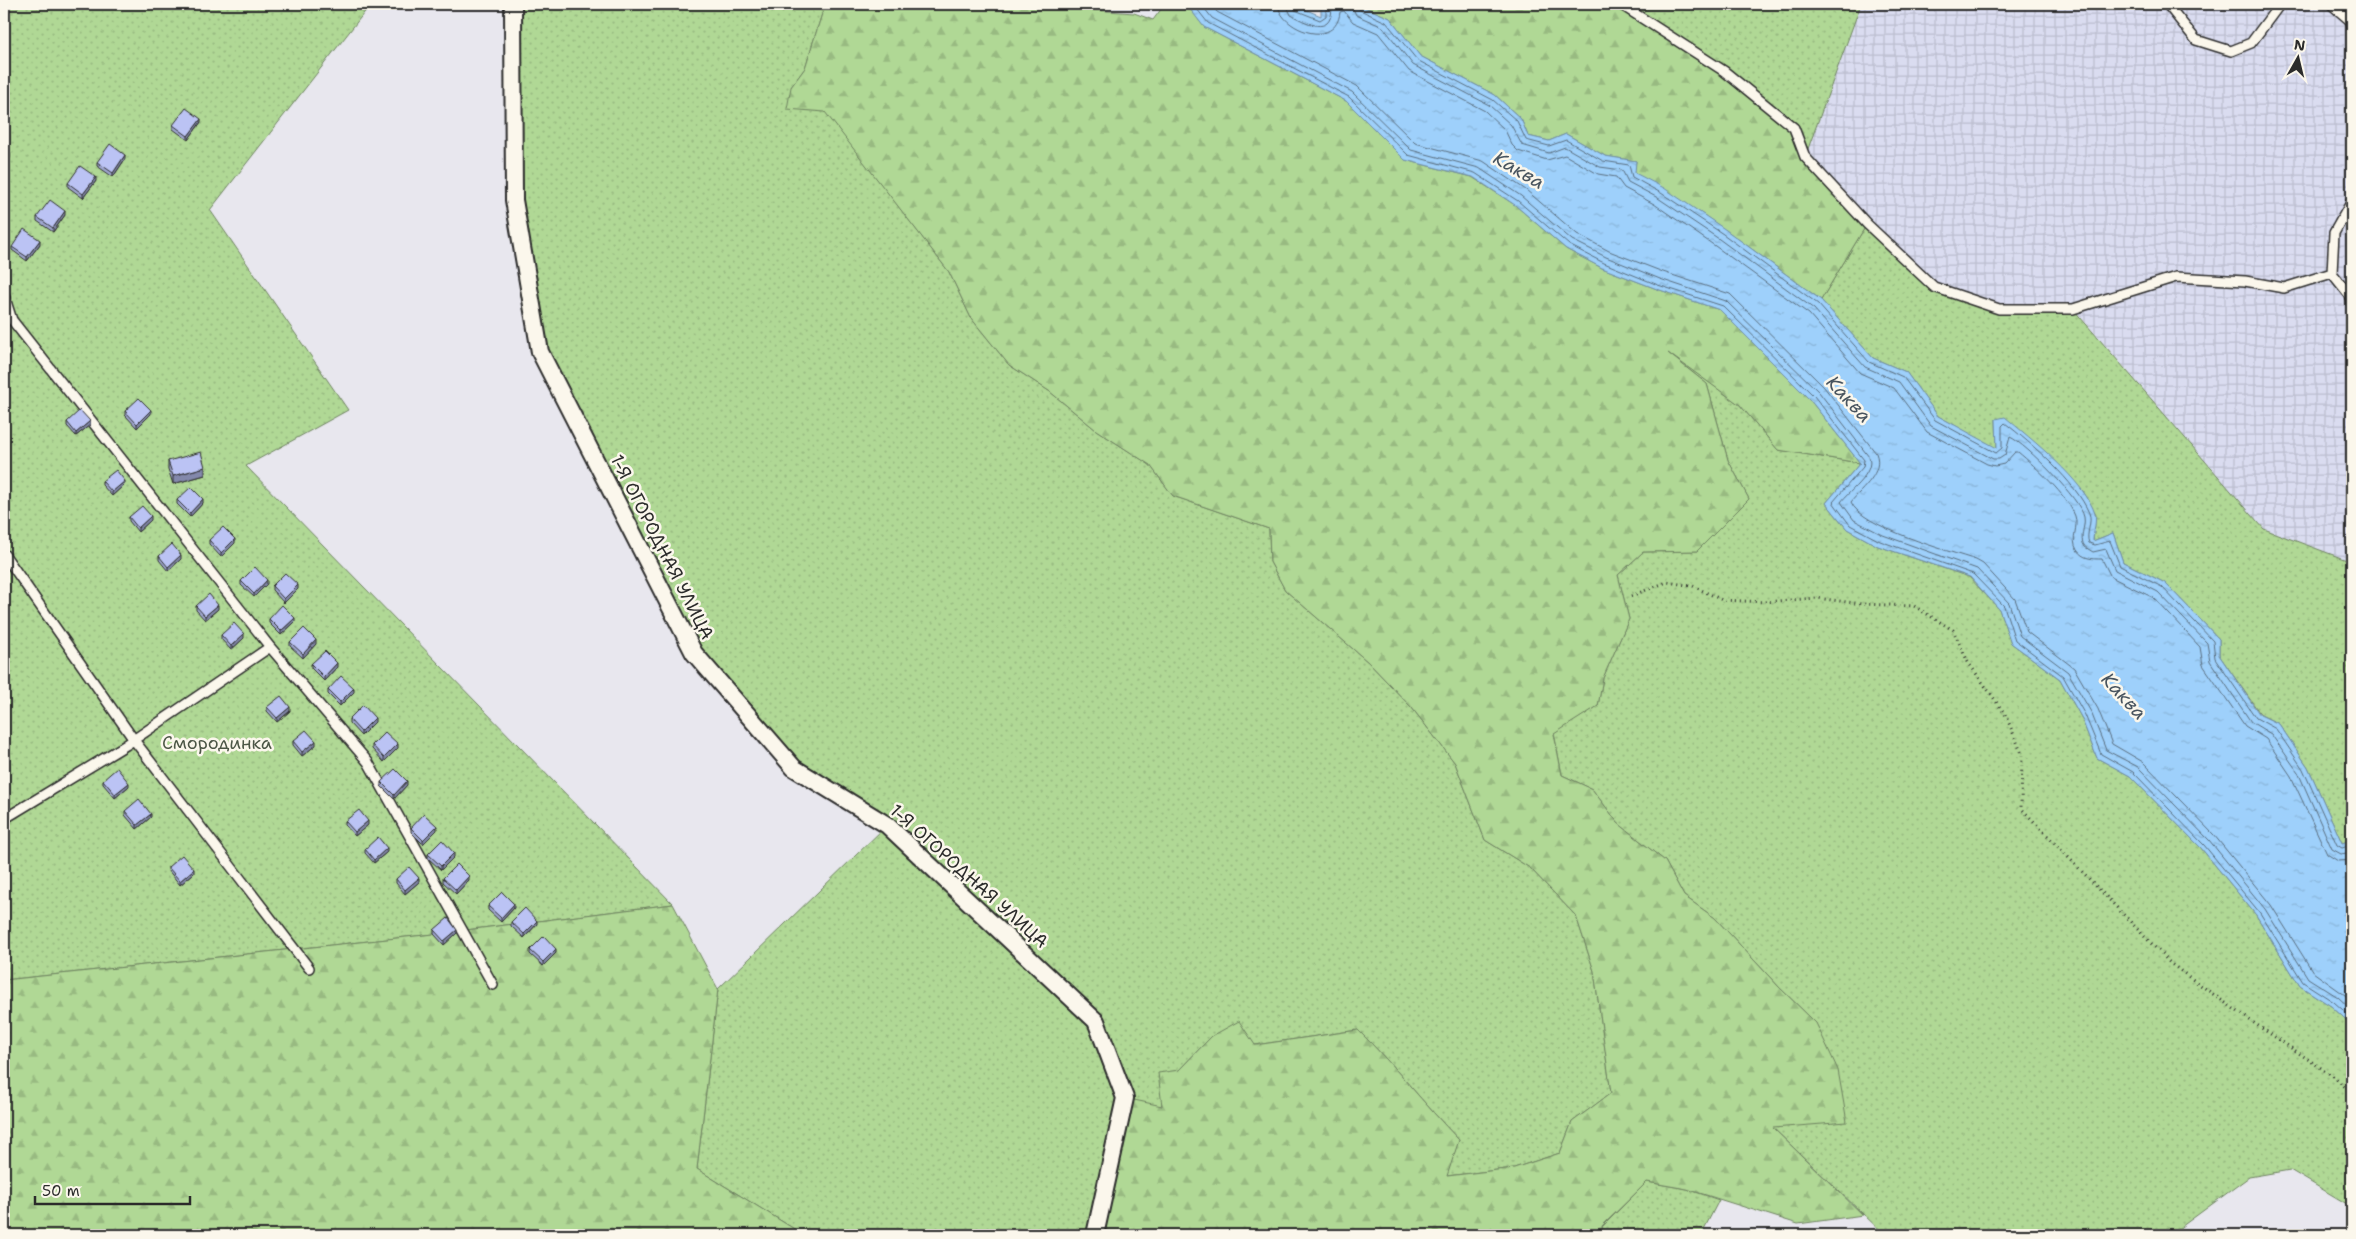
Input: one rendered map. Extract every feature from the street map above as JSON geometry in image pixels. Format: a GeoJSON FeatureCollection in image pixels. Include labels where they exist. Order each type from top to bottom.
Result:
{"type":"FeatureCollection","features":[{"type":"Feature","properties":{"kind":"street","name":"1-Я ОГОРОДНАЯ УЛИЦА"},"geometry":{"type":"LineString","coordinates":[[512,4],[514,200],[540,352],[694,653],[794,768],[888,825],[1096,1021],[1125,1098],[1095,1235]]}},
{"type":"Feature","properties":{"kind":"lane"},"geometry":{"type":"LineString","coordinates":[[1620,4],[1724,71],[1794,128],[1805,157],[1867,224],[1934,287],[1999,309],[2074,309],[2176,276],[2245,281],[2284,288],[2332,273]]}},
{"type":"Feature","properties":{"kind":"lane"},"geometry":{"type":"LineString","coordinates":[[2167,4],[2196,40],[2231,51],[2251,42],[2280,4]]}},
{"type":"Feature","properties":{"kind":"lane"},"geometry":{"type":"LineString","coordinates":[[2331,4],[2352,22]]}},
{"type":"Feature","properties":{"kind":"lane"},"geometry":{"type":"LineString","coordinates":[[2352,201],[2334,234],[2332,273],[2352,298]]}},
{"type":"Feature","properties":{"kind":"lane"},"geometry":{"type":"LineString","coordinates":[[4,295],[12,320],[270,646],[368,762],[494,985]]}},
{"type":"Feature","properties":{"kind":"lane"},"geometry":{"type":"LineString","coordinates":[[4,554],[134,740],[309,968]]}},
{"type":"Feature","properties":{"kind":"lane"},"geometry":{"type":"LineString","coordinates":[[4,819],[134,740],[270,646]]}},
{"type":"Feature","properties":{"kind":"path"},"geometry":{"type":"LineString","coordinates":[[1631,596],[1667,582],[1693,586],[1722,600],[1764,602],[1817,598],[1862,604],[1914,606],[1952,630],[1968,662],[2005,714],[2022,754],[2021,808],[2171,964],[2333,1076],[2352,1093]]}},
{"type":"Feature","properties":{"kind":"shaded area"},"geometry":{"type":"Polygon","coordinates":[[[1861,4],[2352,4],[2352,562],[2264,529],[2074,309],[1999,309],[1934,287],[1805,157],[1861,4]]]}},
{"type":"Feature","properties":{"kind":"green space","name":"Смородинка"},"geometry":{"type":"Polygon","coordinates":[[[4,4],[371,4],[210,210],[348,410],[246,466],[673,904],[434,934],[4,980],[4,4]]]}},
{"type":"Feature","properties":{"kind":"green space"},"geometry":{"type":"Polygon","coordinates":[[[513,4],[825,4],[805,68],[791,87],[825,111],[949,272],[971,318],[1009,365],[1049,391],[1096,430],[1150,465],[1173,496],[1269,529],[1270,562],[1285,590],[1368,662],[1412,708],[1455,763],[1485,840],[1530,868],[1576,916],[1594,971],[1611,1093],[1572,1122],[1560,1153],[1514,1168],[1446,1176],[1459,1140],[1358,1030],[1255,1045],[1212,1036],[1179,1070],[1095,1235],[804,1235],[697,1169],[718,989],[887,825],[794,768],[694,653],[540,352],[514,200],[513,4]]]}},
{"type":"Feature","properties":{"kind":"green space"},"geometry":{"type":"Polygon","coordinates":[[[825,4],[1059,4],[1069,8],[1134,13],[1153,20],[1165,4],[1187,4],[1204,27],[1346,101],[1405,160],[1472,177],[1515,205],[1566,249],[1602,268],[1720,310],[1810,400],[1860,463],[1778,450],[1740,405],[1668,353],[1707,384],[1728,460],[1749,499],[1697,551],[1643,552],[1618,575],[1629,619],[1603,678],[1598,706],[1554,734],[1562,775],[1592,789],[1618,823],[1665,861],[1684,896],[1715,918],[1779,987],[1816,1023],[1838,1070],[1847,1122],[1773,1128],[1863,1215],[1798,1224],[1687,1189],[1647,1182],[1602,1226],[1604,1235],[1095,1235],[1125,1098],[1162,1106],[1158,1073],[1179,1070],[1212,1036],[1239,1021],[1255,1045],[1358,1030],[1459,1140],[1447,1176],[1514,1168],[1560,1153],[1572,1122],[1611,1093],[1594,971],[1576,916],[1530,868],[1485,840],[1455,763],[1412,708],[1368,662],[1285,590],[1270,562],[1269,529],[1173,496],[1150,465],[1096,430],[1049,391],[1009,365],[971,318],[949,272],[825,112],[787,109],[791,87],[805,68],[825,4]]]}},
{"type":"Feature","properties":{"kind":"green space"},"geometry":{"type":"Polygon","coordinates":[[[1357,4],[1620,4],[1724,71],[1794,128],[1805,157],[1867,224],[1821,300],[1707,217],[1634,173],[1636,161],[1605,156],[1566,134],[1549,141],[1528,136],[1521,119],[1495,95],[1420,56],[1390,18],[1357,4]]]}},
{"type":"Feature","properties":{"kind":"green space"},"geometry":{"type":"Polygon","coordinates":[[[1620,4],[1861,4],[1805,157],[1620,4]]]}},
{"type":"Feature","properties":{"kind":"green space"},"geometry":{"type":"Polygon","coordinates":[[[1867,224],[1934,287],[1999,309],[2073,309],[2264,529],[2352,562],[2352,840],[2342,843],[2308,767],[2279,724],[2261,715],[2219,655],[2219,639],[2165,583],[2123,562],[2113,533],[2093,541],[2096,515],[2083,491],[2038,445],[1996,419],[1997,449],[1938,416],[1906,372],[1873,358],[1821,300],[1867,224]]]}},
{"type":"Feature","properties":{"kind":"green space"},"geometry":{"type":"Polygon","coordinates":[[[1654,342],[1740,405],[1778,450],[1860,463],[1826,503],[1847,529],[1878,546],[1969,577],[1999,609],[2011,643],[2060,679],[2081,717],[2097,758],[2130,776],[2201,848],[2256,915],[2300,986],[2331,1006],[2352,1025],[2352,1207],[2290,1170],[2249,1177],[2170,1235],[1885,1235],[1772,1127],[1816,1023],[1779,987],[1715,918],[1684,896],[1665,861],[1618,823],[1592,789],[1562,775],[1554,733],[1598,706],[1603,678],[1629,619],[1618,575],[1643,552],[1697,551],[1749,499],[1728,460],[1707,384],[1654,342]]]}},
{"type":"Feature","properties":{"kind":"green space"},"geometry":{"type":"Polygon","coordinates":[[[673,904],[718,989],[697,1169],[804,1235],[4,1235],[4,980],[434,934],[673,904]]]}},
{"type":"Feature","properties":{"kind":"green space"},"geometry":{"type":"Polygon","coordinates":[[[1647,1182],[1687,1189],[1719,1200],[1701,1235],[1604,1235],[1602,1227],[1647,1182]]]}},
{"type":"Feature","properties":{"kind":"water","name":"Каква"},"geometry":{"type":"Polygon","coordinates":[[[1186,4],[1292,4],[1321,16],[1321,4],[1357,4],[1390,18],[1420,56],[1495,95],[1521,119],[1528,136],[1549,141],[1566,134],[1605,156],[1636,161],[1635,173],[1664,188],[1726,230],[1821,300],[1873,358],[1906,372],[1938,416],[1997,448],[1996,419],[2005,417],[2042,448],[2081,488],[2090,502],[2095,514],[2093,541],[2113,533],[2123,562],[2165,583],[2219,639],[2219,655],[2260,715],[2279,724],[2308,767],[2342,843],[2352,840],[2352,1025],[2331,1006],[2300,986],[2256,915],[2201,848],[2130,776],[2097,758],[2081,717],[2060,679],[2011,643],[1999,609],[1970,577],[1878,546],[1847,529],[1826,503],[1860,463],[1810,400],[1720,310],[1602,268],[1566,249],[1515,205],[1473,177],[1405,160],[1346,101],[1204,27],[1186,4]]]}},
{"type":"Feature","properties":{"kind":"building"},"geometry":{"type":"Polygon","coordinates":[[[186,108],[201,119],[188,136],[173,125],[186,108]]]}},
{"type":"Feature","properties":{"kind":"building"},"geometry":{"type":"Polygon","coordinates":[[[110,144],[125,155],[113,173],[97,162],[110,144]]]}},
{"type":"Feature","properties":{"kind":"building"},"geometry":{"type":"Polygon","coordinates":[[[4,150],[10,154],[4,162],[4,150]]]}},
{"type":"Feature","properties":{"kind":"building"},"geometry":{"type":"Polygon","coordinates":[[[80,166],[96,177],[83,194],[68,183],[80,166]]]}},
{"type":"Feature","properties":{"kind":"building"},"geometry":{"type":"Polygon","coordinates":[[[50,200],[65,211],[53,228],[37,217],[50,200]]]}},
{"type":"Feature","properties":{"kind":"building"},"geometry":{"type":"Polygon","coordinates":[[[24,229],[40,240],[27,257],[12,247],[24,229]]]}},
{"type":"Feature","properties":{"kind":"building"},"geometry":{"type":"Polygon","coordinates":[[[139,398],[151,410],[137,424],[125,411],[139,398]]]}},
{"type":"Feature","properties":{"kind":"building"},"geometry":{"type":"Polygon","coordinates":[[[80,410],[90,421],[76,433],[67,422],[80,410]]]}},
{"type":"Feature","properties":{"kind":"building"},"geometry":{"type":"Polygon","coordinates":[[[201,452],[205,467],[173,476],[168,461],[201,452]]]}},
{"type":"Feature","properties":{"kind":"building"},"geometry":{"type":"Polygon","coordinates":[[[116,470],[125,481],[112,492],[102,481],[116,470]]]}},
{"type":"Feature","properties":{"kind":"building"},"geometry":{"type":"Polygon","coordinates":[[[191,487],[203,499],[190,513],[177,500],[191,487]]]}},
{"type":"Feature","properties":{"kind":"building"},"geometry":{"type":"Polygon","coordinates":[[[142,506],[151,516],[138,528],[129,517],[142,506]]]}},
{"type":"Feature","properties":{"kind":"building"},"geometry":{"type":"Polygon","coordinates":[[[223,527],[235,539],[221,553],[209,540],[223,527]]]}},
{"type":"Feature","properties":{"kind":"building"},"geometry":{"type":"Polygon","coordinates":[[[172,544],[181,555],[168,567],[159,556],[172,544]]]}},
{"type":"Feature","properties":{"kind":"building"},"geometry":{"type":"Polygon","coordinates":[[[255,567],[267,580],[254,594],[241,581],[255,567]]]}},
{"type":"Feature","properties":{"kind":"building"},"geometry":{"type":"Polygon","coordinates":[[[285,573],[298,585],[284,599],[272,586],[285,573]]]}},
{"type":"Feature","properties":{"kind":"building"},"geometry":{"type":"Polygon","coordinates":[[[209,594],[218,605],[205,616],[196,606],[209,594]]]}},
{"type":"Feature","properties":{"kind":"building"},"geometry":{"type":"Polygon","coordinates":[[[282,605],[295,618],[281,631],[269,619],[282,605]]]}},
{"type":"Feature","properties":{"kind":"building"},"geometry":{"type":"Polygon","coordinates":[[[234,623],[244,634],[231,646],[221,635],[234,623]]]}},
{"type":"Feature","properties":{"kind":"building"},"geometry":{"type":"Polygon","coordinates":[[[304,628],[316,640],[303,654],[290,642],[304,628]]]}},
{"type":"Feature","properties":{"kind":"building"},"geometry":{"type":"Polygon","coordinates":[[[325,651],[337,663],[324,677],[311,664],[325,651]]]}},
{"type":"Feature","properties":{"kind":"building"},"geometry":{"type":"Polygon","coordinates":[[[341,676],[354,688],[340,702],[328,690],[341,676]]]}},
{"type":"Feature","properties":{"kind":"building"},"geometry":{"type":"Polygon","coordinates":[[[281,696],[290,707],[277,718],[267,707],[281,696]]]}},
{"type":"Feature","properties":{"kind":"building"},"geometry":{"type":"Polygon","coordinates":[[[363,705],[375,718],[361,732],[349,719],[363,705]]]}},
{"type":"Feature","properties":{"kind":"building"},"geometry":{"type":"Polygon","coordinates":[[[306,730],[316,741],[302,752],[293,741],[306,730]]]}},
{"type":"Feature","properties":{"kind":"building"},"geometry":{"type":"Polygon","coordinates":[[[385,732],[398,744],[384,758],[372,745],[385,732]]]}},
{"type":"Feature","properties":{"kind":"building"},"geometry":{"type":"Polygon","coordinates":[[[117,768],[129,783],[115,794],[103,780],[117,768]]]}},
{"type":"Feature","properties":{"kind":"building"},"geometry":{"type":"Polygon","coordinates":[[[395,769],[407,781],[394,795],[381,782],[395,769]]]}},
{"type":"Feature","properties":{"kind":"building"},"geometry":{"type":"Polygon","coordinates":[[[139,799],[151,814],[137,825],[125,811],[139,799]]]}},
{"type":"Feature","properties":{"kind":"building"},"geometry":{"type":"Polygon","coordinates":[[[359,810],[368,821],[355,832],[345,821],[359,810]]]}},
{"type":"Feature","properties":{"kind":"building"},"geometry":{"type":"Polygon","coordinates":[[[424,814],[437,826],[423,840],[411,828],[424,814]]]}},
{"type":"Feature","properties":{"kind":"building"},"geometry":{"type":"Polygon","coordinates":[[[378,837],[387,848],[374,860],[365,849],[378,837]]]}},
{"type":"Feature","properties":{"kind":"building"},"geometry":{"type":"Polygon","coordinates":[[[442,840],[454,853],[441,866],[428,854],[442,840]]]}},
{"type":"Feature","properties":{"kind":"building"},"geometry":{"type":"Polygon","coordinates":[[[182,855],[194,869],[180,881],[168,867],[182,855]]]}},
{"type":"Feature","properties":{"kind":"building"},"geometry":{"type":"Polygon","coordinates":[[[457,864],[469,876],[456,890],[443,878],[457,864]]]}},
{"type":"Feature","properties":{"kind":"building"},"geometry":{"type":"Polygon","coordinates":[[[409,867],[419,878],[405,890],[396,879],[409,867]]]}},
{"type":"Feature","properties":{"kind":"building"},"geometry":{"type":"Polygon","coordinates":[[[502,892],[514,904],[501,918],[488,906],[502,892]]]}},
{"type":"Feature","properties":{"kind":"building"},"geometry":{"type":"Polygon","coordinates":[[[525,908],[537,921],[524,934],[511,922],[525,908]]]}},
{"type":"Feature","properties":{"kind":"building"},"geometry":{"type":"Polygon","coordinates":[[[448,918],[457,930],[444,941],[434,930],[448,918]]]}},
{"type":"Feature","properties":{"kind":"building"},"geometry":{"type":"Polygon","coordinates":[[[544,936],[556,949],[543,962],[530,950],[544,936]]]}}]}
